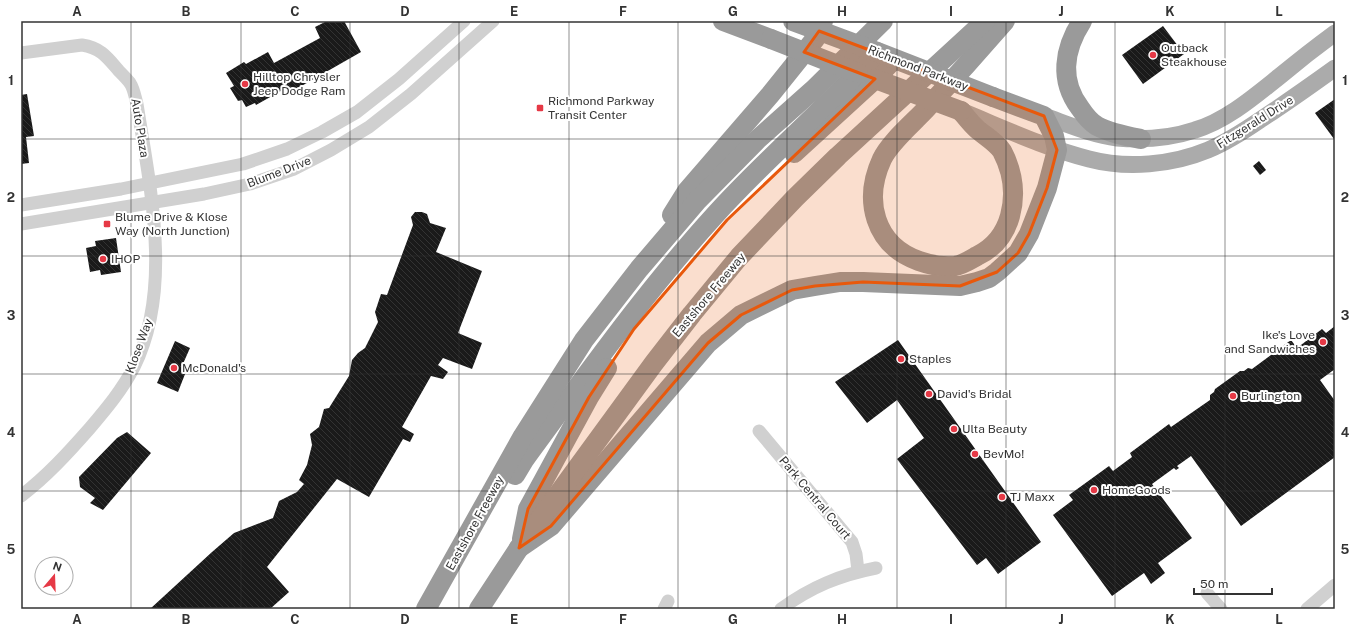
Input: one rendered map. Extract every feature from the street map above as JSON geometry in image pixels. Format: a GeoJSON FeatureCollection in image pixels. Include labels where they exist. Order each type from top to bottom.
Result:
{"type":"FeatureCollection","features":[{"type":"Feature","properties":{"kind":"highway"},"geometry":{"type":"LineString","coordinates":[[723,21],[867,76],[961,111],[978,129],[990,138],[1001,150],[1009,167],[1013,184],[1014,202],[1008,223],[998,241],[984,253],[956,266],[927,264],[904,255],[885,238],[875,215],[872,202],[876,173],[883,157],[895,141],[965,67],[1005,21]]}},
{"type":"Feature","properties":{"kind":"highway","name":"Richmond Parkway"},"geometry":{"type":"LineString","coordinates":[[793,21],[885,55],[993,98],[1044,116]]}},
{"type":"Feature","properties":{"kind":"highway"},"geometry":{"type":"LineString","coordinates":[[639,269],[687,191],[770,95],[815,39],[823,21]]}},
{"type":"Feature","properties":{"kind":"highway","name":"Eastshore Freeway"},"geometry":{"type":"LineString","coordinates":[[426,609],[523,436],[584,340],[639,269],[697,201],[758,139],[813,90],[883,21]]}},
{"type":"Feature","properties":{"kind":"highway","name":"Eastshore Freeway"},"geometry":{"type":"LineString","coordinates":[[479,609],[520,546],[654,363],[739,257],[795,198],[838,156],[985,21]]}},
{"type":"Feature","properties":{"kind":"highway"},"geometry":{"type":"LineString","coordinates":[[1082,21],[1075,32],[1069,48],[1066,64],[1068,80],[1076,103],[1085,115],[1096,125],[1119,135],[1141,139]]}},
{"type":"Feature","properties":{"kind":"highway"},"geometry":{"type":"LineString","coordinates":[[520,546],[528,509],[589,397],[634,329],[684,268],[788,149],[867,76],[885,55]]}},
{"type":"Feature","properties":{"kind":"highway"},"geometry":{"type":"LineString","coordinates":[[520,546],[551,526],[708,343],[741,315],[792,290],[815,286],[840,282],[960,286],[989,278],[997,272],[1018,254],[1029,234],[1047,188],[1057,150],[1054,136],[1044,116]]}},
{"type":"Feature","properties":{"kind":"highway"},"geometry":{"type":"LineString","coordinates":[[431,609],[524,460],[624,325],[673,262],[751,176],[788,149]]}},
{"type":"Feature","properties":{"kind":"main road","name":"Fitzgerald Drive"},"geometry":{"type":"LineString","coordinates":[[1044,116],[1094,133],[1116,138],[1141,139],[1169,136],[1196,130],[1227,116],[1335,33]]}},
{"type":"Feature","properties":{"kind":"main road","name":"Fitzgerald Drive"},"geometry":{"type":"LineString","coordinates":[[961,111],[1057,150],[1090,160],[1117,164],[1143,164],[1183,158],[1207,151],[1234,137],[1304,91],[1335,68]]}},
{"type":"Feature","properties":{"kind":"street","name":"Blume Drive"},"geometry":{"type":"LineString","coordinates":[[21,204],[122,189],[243,164],[287,149],[322,132],[357,112],[403,75],[464,21]]}},
{"type":"Feature","properties":{"kind":"street","name":"Blume Drive"},"geometry":{"type":"LineString","coordinates":[[21,224],[204,194],[250,184],[294,169],[331,150],[369,127],[411,94],[493,21]]}},
{"type":"Feature","properties":{"kind":"street","name":"Auto Plaza"},"geometry":{"type":"LineString","coordinates":[[21,53],[82,44],[98,49],[105,54],[130,83],[134,94],[152,203]]}},
{"type":"Feature","properties":{"kind":"street","name":"Klose Way"},"geometry":{"type":"LineString","coordinates":[[21,496],[41,480],[72,449],[118,394],[135,366],[148,330],[154,302],[155,263],[152,203]]}},
{"type":"Feature","properties":{"kind":"street","name":"Park Central Court"},"geometry":{"type":"LineString","coordinates":[[758,431],[852,542],[856,554],[858,571]]}},
{"type":"Feature","properties":{"kind":"street"},"geometry":{"type":"LineString","coordinates":[[782,609],[799,596],[824,583],[858,571],[876,568]]}},
{"type":"Feature","properties":{"kind":"street"},"geometry":{"type":"LineString","coordinates":[[1307,609],[1335,585]]}},
{"type":"Feature","properties":{"kind":"street"},"geometry":{"type":"LineString","coordinates":[[1207,593],[1221,609]]}},
{"type":"Feature","properties":{"kind":"highlighted area"},"geometry":{"type":"Polygon","coordinates":[[[819,31],[1044,116],[1057,150],[1047,188],[1029,234],[1018,253],[997,272],[960,286],[863,282],[815,286],[792,290],[741,315],[708,343],[551,526],[519,548],[528,509],[589,397],[634,329],[727,220],[875,79],[804,52],[819,31]]]}},
{"type":"Feature","properties":{"kind":"building"},"geometry":{"type":"Polygon","coordinates":[[[327,21],[344,21],[361,52],[291,92],[288,87],[256,105],[255,103],[246,107],[242,100],[238,101],[230,88],[234,86],[226,73],[244,62],[246,64],[268,52],[274,63],[320,38],[315,27],[327,21]]]}},
{"type":"Feature","properties":{"kind":"building","name":"Outback Steakhouse"},"geometry":{"type":"Polygon","coordinates":[[[1163,26],[1184,54],[1143,84],[1122,55],[1163,26]]]}},
{"type":"Feature","properties":{"kind":"building"},"geometry":{"type":"Polygon","coordinates":[[[27,94],[34,136],[26,137],[29,163],[21,164],[21,95],[27,94]]]}},
{"type":"Feature","properties":{"kind":"building"},"geometry":{"type":"Polygon","coordinates":[[[1335,99],[1335,138],[1334,139],[1315,113],[1335,99]]]}},
{"type":"Feature","properties":{"kind":"building"},"geometry":{"type":"Polygon","coordinates":[[[1259,161],[1266,170],[1260,175],[1253,166],[1259,161]]]}},
{"type":"Feature","properties":{"kind":"building"},"geometry":{"type":"Polygon","coordinates":[[[415,212],[427,214],[430,223],[446,228],[436,252],[482,271],[458,333],[482,343],[472,369],[443,358],[438,365],[448,372],[443,379],[431,376],[402,427],[414,434],[410,442],[403,439],[369,497],[337,479],[267,567],[289,592],[270,609],[150,609],[234,533],[273,518],[279,501],[297,492],[304,484],[299,480],[307,465],[312,445],[310,434],[319,427],[324,409],[329,408],[349,376],[352,360],[365,348],[378,322],[375,312],[381,294],[387,295],[413,225],[411,217],[415,212]]]}},
{"type":"Feature","properties":{"kind":"building","name":"IHOP"},"geometry":{"type":"Polygon","coordinates":[[[116,238],[121,272],[101,275],[100,270],[90,272],[86,248],[96,246],[95,241],[116,238]]]}},
{"type":"Feature","properties":{"kind":"building"},"geometry":{"type":"Polygon","coordinates":[[[1335,326],[1335,369],[1320,380],[1335,401],[1335,457],[1241,526],[1191,456],[1177,466],[1179,468],[1176,470],[1174,468],[1152,484],[1192,538],[1158,563],[1165,573],[1151,584],[1144,573],[1112,596],[1053,515],[1073,500],[1069,495],[1109,466],[1113,471],[1132,457],[1130,453],[1169,424],[1171,427],[1210,400],[1210,395],[1215,389],[1240,371],[1244,371],[1248,368],[1252,369],[1291,340],[1297,348],[1322,329],[1326,333],[1335,326]]]}},
{"type":"Feature","properties":{"kind":"building"},"geometry":{"type":"Polygon","coordinates":[[[898,340],[1041,542],[998,574],[986,558],[977,565],[897,459],[924,438],[897,400],[867,423],[835,382],[898,340]]]}},
{"type":"Feature","properties":{"kind":"building","name":"McDonald's"},"geometry":{"type":"Polygon","coordinates":[[[175,341],[190,348],[182,366],[187,369],[178,392],[157,383],[175,341]]]}},
{"type":"Feature","properties":{"kind":"building"},"geometry":{"type":"Polygon","coordinates":[[[127,432],[151,453],[103,510],[90,503],[95,498],[80,487],[79,477],[117,438],[127,432]]]}},
{"type":"Feature","properties":{"kind":"place","name":"Outback Steakhouse"},"geometry":{"type":"Point","coordinates":[1153,55]}},
{"type":"Feature","properties":{"kind":"place","name":"Hilltop Chrysler Jeep Dodge Ram"},"geometry":{"type":"Point","coordinates":[245,84]}},
{"type":"Feature","properties":{"kind":"place","name":"Richmond Parkway Transit Center"},"geometry":{"type":"Point","coordinates":[540,108]}},
{"type":"Feature","properties":{"kind":"place","name":"Blume Drive & Klose Way (North Junction)"},"geometry":{"type":"Point","coordinates":[107,224]}},
{"type":"Feature","properties":{"kind":"place","name":"IHOP"},"geometry":{"type":"Point","coordinates":[103,259]}},
{"type":"Feature","properties":{"kind":"place","name":"Ike's Love and Sandwiches"},"geometry":{"type":"Point","coordinates":[1323,342]}},
{"type":"Feature","properties":{"kind":"place","name":"Staples"},"geometry":{"type":"Point","coordinates":[901,359]}},
{"type":"Feature","properties":{"kind":"place","name":"McDonald's"},"geometry":{"type":"Point","coordinates":[174,368]}},
{"type":"Feature","properties":{"kind":"place","name":"David's Bridal"},"geometry":{"type":"Point","coordinates":[929,394]}},
{"type":"Feature","properties":{"kind":"place","name":"Burlington"},"geometry":{"type":"Point","coordinates":[1233,396]}},
{"type":"Feature","properties":{"kind":"place","name":"Ulta Beauty"},"geometry":{"type":"Point","coordinates":[954,429]}},
{"type":"Feature","properties":{"kind":"place","name":"BevMo!"},"geometry":{"type":"Point","coordinates":[975,454]}},
{"type":"Feature","properties":{"kind":"place","name":"HomeGoods"},"geometry":{"type":"Point","coordinates":[1094,490]}},
{"type":"Feature","properties":{"kind":"place","name":"TJ Maxx"},"geometry":{"type":"Point","coordinates":[1002,497]}}]}
